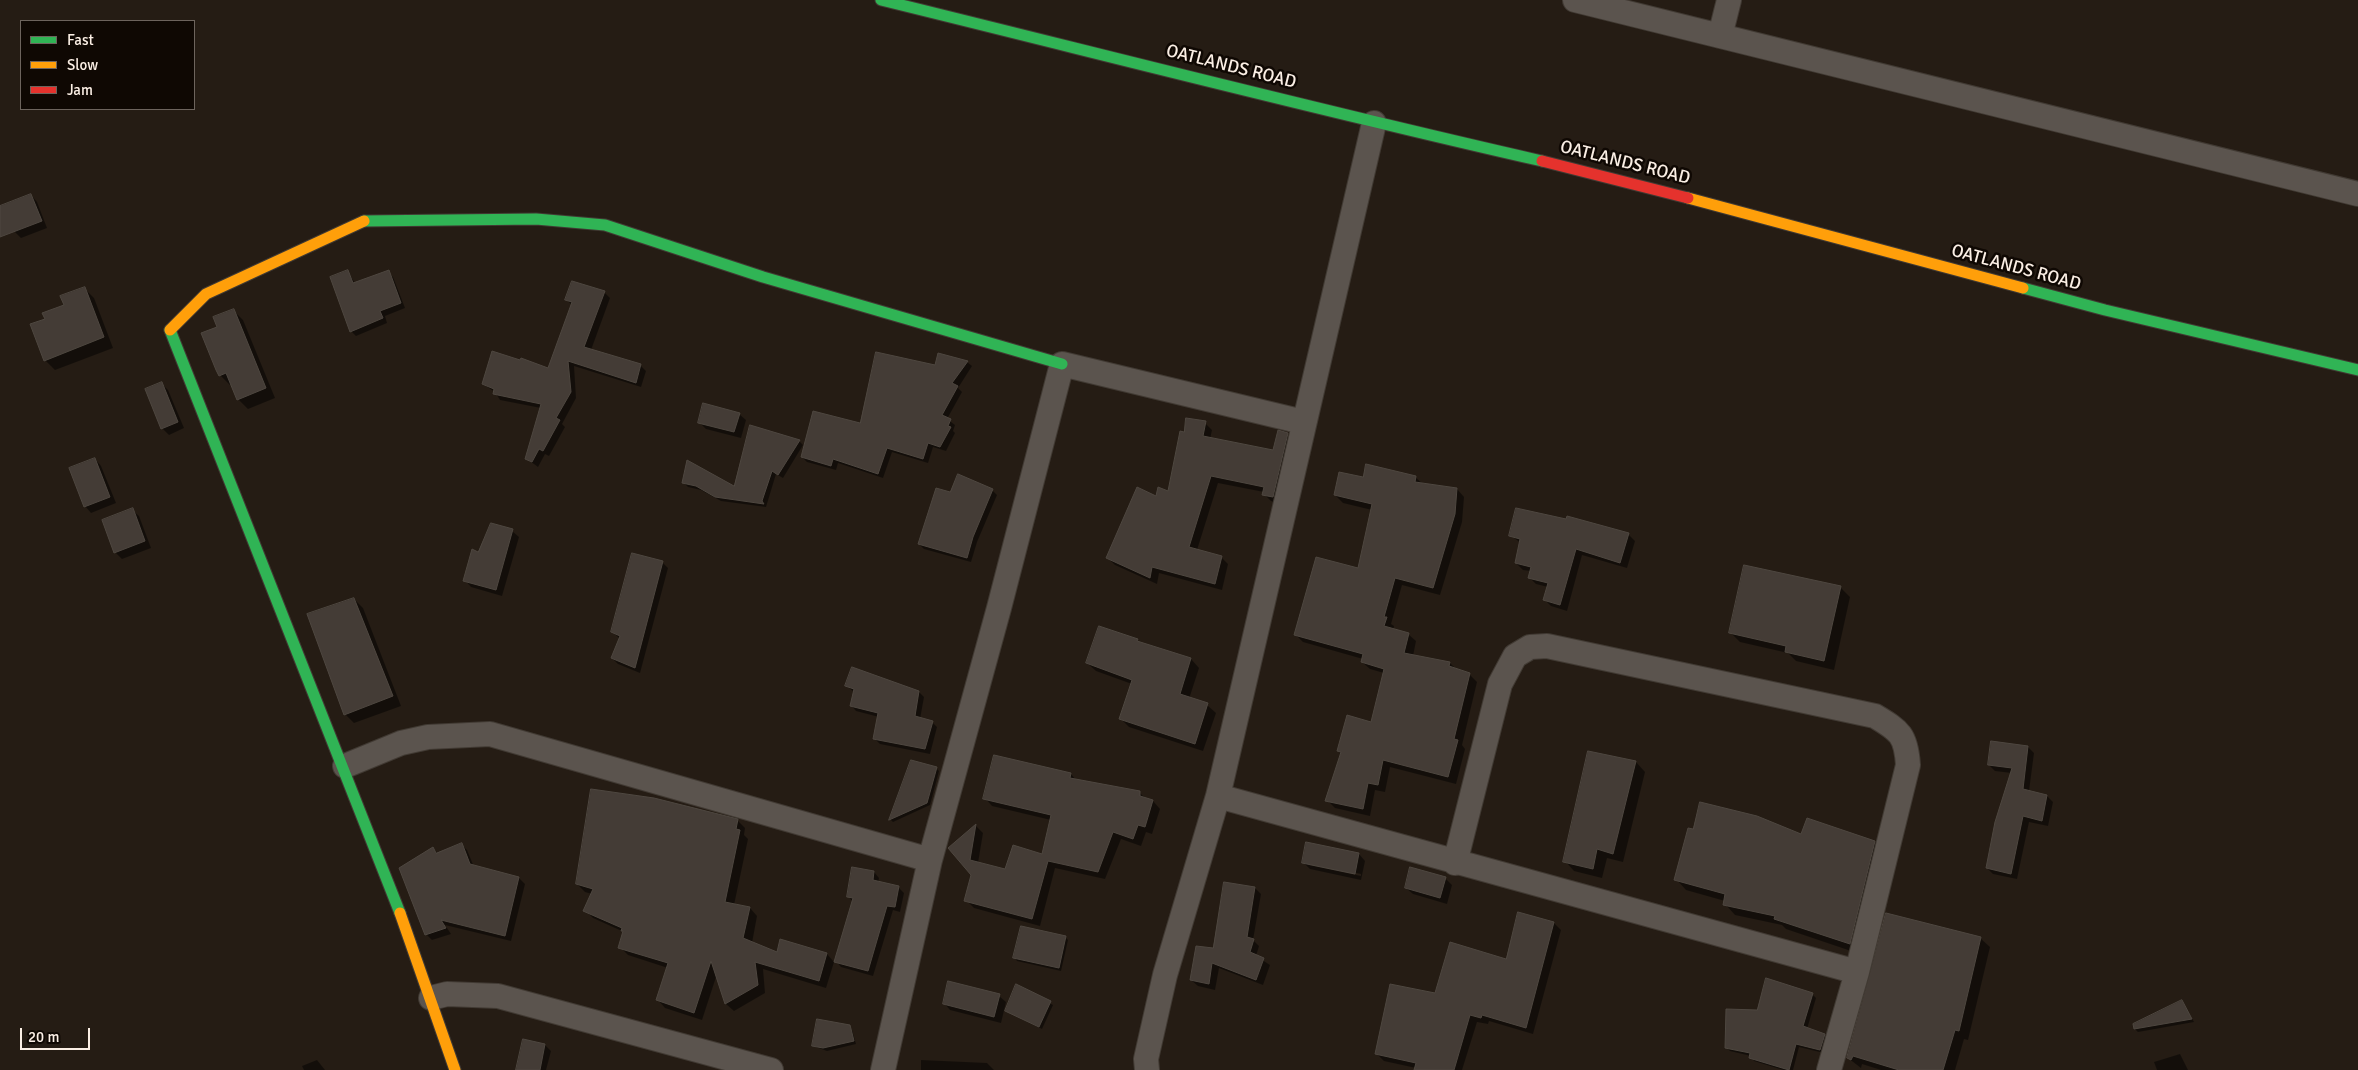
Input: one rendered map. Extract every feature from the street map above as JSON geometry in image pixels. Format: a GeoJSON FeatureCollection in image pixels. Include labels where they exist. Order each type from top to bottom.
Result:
{"type":"FeatureCollection","features":[{"type":"Feature","properties":{"kind":"street","name":"OATLANDS ROAD"},"geometry":{"type":"LineString","coordinates":[[881,0],[1292,100],[1374,123],[1592,172],[2105,310],[2358,370]]}},
{"type":"Feature","properties":{"kind":"street"},"geometry":{"type":"LineString","coordinates":[[1575,0],[2358,194]]}},
{"type":"Feature","properties":{"kind":"street"},"geometry":{"type":"LineString","coordinates":[[1720,36],[1729,0]]}},
{"type":"Feature","properties":{"kind":"street"},"geometry":{"type":"LineString","coordinates":[[1147,1070],[1146,1059],[1165,975],[1218,796],[1303,422],[1374,123]]}},
{"type":"Feature","properties":{"kind":"street"},"geometry":{"type":"LineString","coordinates":[[455,1070],[431,998],[345,766],[256,551],[170,329],[206,294],[365,221],[536,219],[605,225],[763,276],[1062,364],[1303,422]]}},
{"type":"Feature","properties":{"kind":"street"},"geometry":{"type":"LineString","coordinates":[[883,1070],[930,860],[999,608],[1062,364]]}},
{"type":"Feature","properties":{"kind":"street"},"geometry":{"type":"LineString","coordinates":[[1455,862],[1500,684],[1515,656],[1530,647],[1548,646],[1875,716],[1896,729],[1906,745],[1908,765],[1857,972],[1829,1070]]}},
{"type":"Feature","properties":{"kind":"street"},"geometry":{"type":"LineString","coordinates":[[345,766],[401,743],[428,737],[490,734],[930,860]]}},
{"type":"Feature","properties":{"kind":"street"},"geometry":{"type":"LineString","coordinates":[[1218,796],[1857,972]]}},
{"type":"Feature","properties":{"kind":"street"},"geometry":{"type":"LineString","coordinates":[[431,998],[447,994],[498,996],[771,1070]]}},
{"type":"Feature","properties":{"kind":"building"},"geometry":{"type":"Polygon","coordinates":[[[31,194],[42,221],[0,237],[0,206],[31,194]]]}},
{"type":"Feature","properties":{"kind":"building"},"geometry":{"type":"Polygon","coordinates":[[[348,270],[353,283],[389,270],[401,303],[380,311],[383,318],[350,332],[330,277],[348,270]]]}},
{"type":"Feature","properties":{"kind":"building"},"geometry":{"type":"Polygon","coordinates":[[[572,281],[605,291],[584,347],[641,364],[636,383],[568,361],[571,392],[556,418],[560,420],[543,451],[539,449],[532,462],[525,459],[541,404],[493,394],[494,389],[482,384],[492,351],[520,360],[521,358],[548,368],[572,302],[565,300],[572,281]]]}},
{"type":"Feature","properties":{"kind":"building"},"geometry":{"type":"Polygon","coordinates":[[[85,287],[104,337],[44,361],[30,324],[45,319],[42,313],[64,305],[60,296],[85,287]]]}},
{"type":"Feature","properties":{"kind":"building"},"geometry":{"type":"Polygon","coordinates":[[[234,309],[266,388],[237,400],[226,373],[219,376],[201,333],[217,327],[213,317],[234,309]]]}},
{"type":"Feature","properties":{"kind":"building"},"geometry":{"type":"Polygon","coordinates":[[[876,352],[935,365],[938,353],[968,361],[952,383],[958,386],[942,415],[951,419],[948,426],[951,427],[940,447],[928,443],[923,459],[887,448],[878,474],[833,459],[831,466],[801,457],[813,411],[860,423],[876,352]]]}},
{"type":"Feature","properties":{"kind":"building"},"geometry":{"type":"Polygon","coordinates":[[[162,382],[178,422],[161,429],[145,389],[162,382]]]}},
{"type":"Feature","properties":{"kind":"building"},"geometry":{"type":"Polygon","coordinates":[[[703,403],[740,413],[734,432],[698,423],[703,403]]]}},
{"type":"Feature","properties":{"kind":"building"},"geometry":{"type":"Polygon","coordinates":[[[1186,418],[1206,421],[1203,436],[1273,450],[1278,430],[1288,433],[1273,497],[1262,495],[1264,487],[1211,476],[1189,547],[1222,556],[1215,584],[1152,567],[1150,578],[1106,558],[1137,487],[1156,496],[1158,487],[1168,491],[1180,431],[1184,432],[1186,418]]]}},
{"type":"Feature","properties":{"kind":"building"},"geometry":{"type":"Polygon","coordinates":[[[750,425],[800,440],[778,475],[772,471],[762,501],[764,504],[715,497],[696,486],[682,483],[687,460],[734,486],[750,425]]]}},
{"type":"Feature","properties":{"kind":"building"},"geometry":{"type":"Polygon","coordinates":[[[95,458],[110,497],[84,507],[69,468],[95,458]]]}},
{"type":"Feature","properties":{"kind":"building"},"geometry":{"type":"Polygon","coordinates":[[[1366,464],[1416,476],[1415,482],[1457,488],[1455,514],[1433,588],[1395,578],[1384,617],[1387,617],[1384,626],[1409,633],[1404,653],[1450,662],[1449,666],[1470,673],[1454,739],[1458,740],[1448,777],[1383,760],[1378,785],[1368,783],[1363,809],[1325,801],[1341,752],[1337,751],[1347,715],[1371,722],[1384,669],[1361,662],[1363,654],[1294,635],[1316,557],[1358,568],[1372,504],[1334,495],[1339,472],[1363,477],[1366,464]]]}},
{"type":"Feature","properties":{"kind":"building"},"geometry":{"type":"Polygon","coordinates":[[[958,474],[993,489],[973,537],[967,558],[918,544],[936,488],[950,492],[958,474]]]}},
{"type":"Feature","properties":{"kind":"building"},"geometry":{"type":"Polygon","coordinates":[[[133,508],[145,541],[114,553],[102,520],[133,508]]]}},
{"type":"Feature","properties":{"kind":"building"},"geometry":{"type":"Polygon","coordinates":[[[1516,508],[1566,519],[1567,516],[1629,533],[1620,563],[1576,549],[1560,605],[1543,600],[1548,583],[1528,578],[1531,567],[1515,563],[1520,539],[1509,536],[1516,508]]]}},
{"type":"Feature","properties":{"kind":"building"},"geometry":{"type":"Polygon","coordinates":[[[491,523],[513,529],[496,590],[463,581],[472,549],[478,552],[491,523]]]}},
{"type":"Feature","properties":{"kind":"building"},"geometry":{"type":"Polygon","coordinates":[[[632,553],[663,561],[635,668],[611,658],[620,636],[611,632],[632,553]]]}},
{"type":"Feature","properties":{"kind":"building"},"geometry":{"type":"Polygon","coordinates":[[[1744,565],[1841,586],[1824,661],[1785,652],[1786,646],[1729,633],[1744,565]]]}},
{"type":"Feature","properties":{"kind":"building"},"geometry":{"type":"Polygon","coordinates":[[[354,598],[393,696],[344,715],[307,614],[354,598]]]}},
{"type":"Feature","properties":{"kind":"building"},"geometry":{"type":"Polygon","coordinates":[[[1099,626],[1138,639],[1137,641],[1191,658],[1180,694],[1208,703],[1195,744],[1119,719],[1132,680],[1086,663],[1099,626]]]}},
{"type":"Feature","properties":{"kind":"building"},"geometry":{"type":"Polygon","coordinates":[[[852,667],[919,691],[915,716],[933,721],[925,749],[873,739],[878,713],[850,706],[854,689],[845,686],[852,667]]]}},
{"type":"Feature","properties":{"kind":"building"},"geometry":{"type":"Polygon","coordinates":[[[1991,741],[2028,746],[2023,789],[2047,795],[2042,821],[2023,816],[2011,874],[1986,868],[1995,822],[2012,768],[1988,765],[1991,741]]]}},
{"type":"Feature","properties":{"kind":"building"},"geometry":{"type":"Polygon","coordinates":[[[1588,751],[1636,761],[1613,854],[1597,849],[1593,869],[1563,862],[1588,751]]]}},
{"type":"Feature","properties":{"kind":"building"},"geometry":{"type":"Polygon","coordinates":[[[994,755],[1071,773],[1070,778],[1140,791],[1140,796],[1153,800],[1145,827],[1138,825],[1133,839],[1113,832],[1098,872],[1048,861],[1032,919],[964,901],[971,875],[948,848],[976,824],[970,860],[1005,869],[1013,845],[1042,854],[1051,815],[983,799],[994,755]]]}},
{"type":"Feature","properties":{"kind":"building"},"geometry":{"type":"Polygon","coordinates":[[[911,760],[937,767],[927,803],[889,820],[911,760]]]}},
{"type":"Feature","properties":{"kind":"building"},"geometry":{"type":"Polygon","coordinates":[[[591,789],[654,798],[738,819],[736,829],[740,830],[725,902],[750,907],[743,938],[777,952],[780,939],[827,953],[819,981],[755,962],[758,985],[725,1004],[711,961],[694,1013],[656,1000],[668,963],[618,948],[623,931],[621,931],[622,928],[583,911],[593,889],[576,884],[591,789]]]}},
{"type":"Feature","properties":{"kind":"building"},"geometry":{"type":"Polygon","coordinates":[[[1700,802],[1757,816],[1801,834],[1807,818],[1875,841],[1850,944],[1774,919],[1775,916],[1723,905],[1725,894],[1674,880],[1688,828],[1693,829],[1700,802]]]}},
{"type":"Feature","properties":{"kind":"building"},"geometry":{"type":"Polygon","coordinates":[[[1306,842],[1359,853],[1355,874],[1302,863],[1306,842]]]}},
{"type":"Feature","properties":{"kind":"building"},"geometry":{"type":"Polygon","coordinates":[[[462,843],[470,864],[519,877],[505,936],[441,920],[446,928],[425,935],[399,868],[433,847],[436,853],[462,843]]]}},
{"type":"Feature","properties":{"kind":"building"},"geometry":{"type":"Polygon","coordinates":[[[852,867],[874,871],[873,880],[899,886],[895,907],[887,906],[868,971],[834,962],[853,898],[847,897],[852,867]]]}},
{"type":"Feature","properties":{"kind":"building"},"geometry":{"type":"Polygon","coordinates":[[[1410,867],[1446,877],[1440,898],[1405,888],[1410,867]]]}},
{"type":"Feature","properties":{"kind":"building"},"geometry":{"type":"Polygon","coordinates":[[[1224,882],[1255,887],[1247,937],[1254,939],[1250,952],[1264,958],[1256,980],[1212,963],[1209,984],[1190,980],[1196,946],[1213,948],[1224,882]]]}},
{"type":"Feature","properties":{"kind":"building"},"geometry":{"type":"Polygon","coordinates":[[[1518,912],[1554,922],[1526,1028],[1482,1015],[1481,1018],[1470,1015],[1454,1070],[1414,1070],[1416,1063],[1375,1054],[1390,984],[1435,993],[1450,942],[1506,959],[1518,912]]]}},
{"type":"Feature","properties":{"kind":"building"},"geometry":{"type":"Polygon","coordinates":[[[1886,913],[1981,937],[1959,1031],[1955,1030],[1943,1070],[1899,1070],[1853,1056],[1851,1060],[1847,1058],[1886,913]]]}},
{"type":"Feature","properties":{"kind":"building"},"geometry":{"type":"Polygon","coordinates":[[[1021,926],[1066,936],[1059,968],[1013,958],[1021,926]]]}},
{"type":"Feature","properties":{"kind":"building"},"geometry":{"type":"Polygon","coordinates":[[[1766,978],[1813,993],[1803,1026],[1825,1034],[1820,1050],[1796,1044],[1789,1070],[1749,1058],[1750,1053],[1725,1048],[1726,1009],[1757,1010],[1766,978]]]}},
{"type":"Feature","properties":{"kind":"building"},"geometry":{"type":"Polygon","coordinates":[[[948,981],[1000,994],[994,1017],[943,1004],[948,981]]]}},
{"type":"Feature","properties":{"kind":"building"},"geometry":{"type":"Polygon","coordinates":[[[1016,984],[1051,1001],[1039,1027],[1005,1011],[1016,984]]]}},
{"type":"Feature","properties":{"kind":"building"},"geometry":{"type":"Polygon","coordinates":[[[2182,1000],[2192,1019],[2134,1029],[2133,1024],[2182,1000]]]}},
{"type":"Feature","properties":{"kind":"building"},"geometry":{"type":"Polygon","coordinates":[[[817,1019],[850,1025],[854,1041],[823,1048],[812,1046],[817,1019]]]}},
{"type":"Feature","properties":{"kind":"building"},"geometry":{"type":"Polygon","coordinates":[[[523,1039],[545,1044],[540,1070],[516,1070],[523,1039]]]}},
{"type":"Feature","properties":{"kind":"traffic: fast"},"geometry":{"type":"LineString","coordinates":[[881,0],[1542,161]]}},
{"type":"Feature","properties":{"kind":"traffic: fast"},"geometry":{"type":"LineString","coordinates":[[364,221],[536,219],[605,225],[763,277],[1062,364]]}},
{"type":"Feature","properties":{"kind":"traffic: fast"},"geometry":{"type":"LineString","coordinates":[[2023,288],[2105,310],[2358,370]]}},
{"type":"Feature","properties":{"kind":"traffic: fast"},"geometry":{"type":"LineString","coordinates":[[170,330],[400,913]]}},
{"type":"Feature","properties":{"kind":"traffic: slow"},"geometry":{"type":"LineString","coordinates":[[1688,198],[2023,288]]}},
{"type":"Feature","properties":{"kind":"traffic: slow"},"geometry":{"type":"LineString","coordinates":[[170,330],[206,294],[364,221]]}},
{"type":"Feature","properties":{"kind":"traffic: slow"},"geometry":{"type":"LineString","coordinates":[[400,913],[455,1070]]}},
{"type":"Feature","properties":{"kind":"traffic: jam"},"geometry":{"type":"LineString","coordinates":[[1542,161],[1688,198]]}}]}
